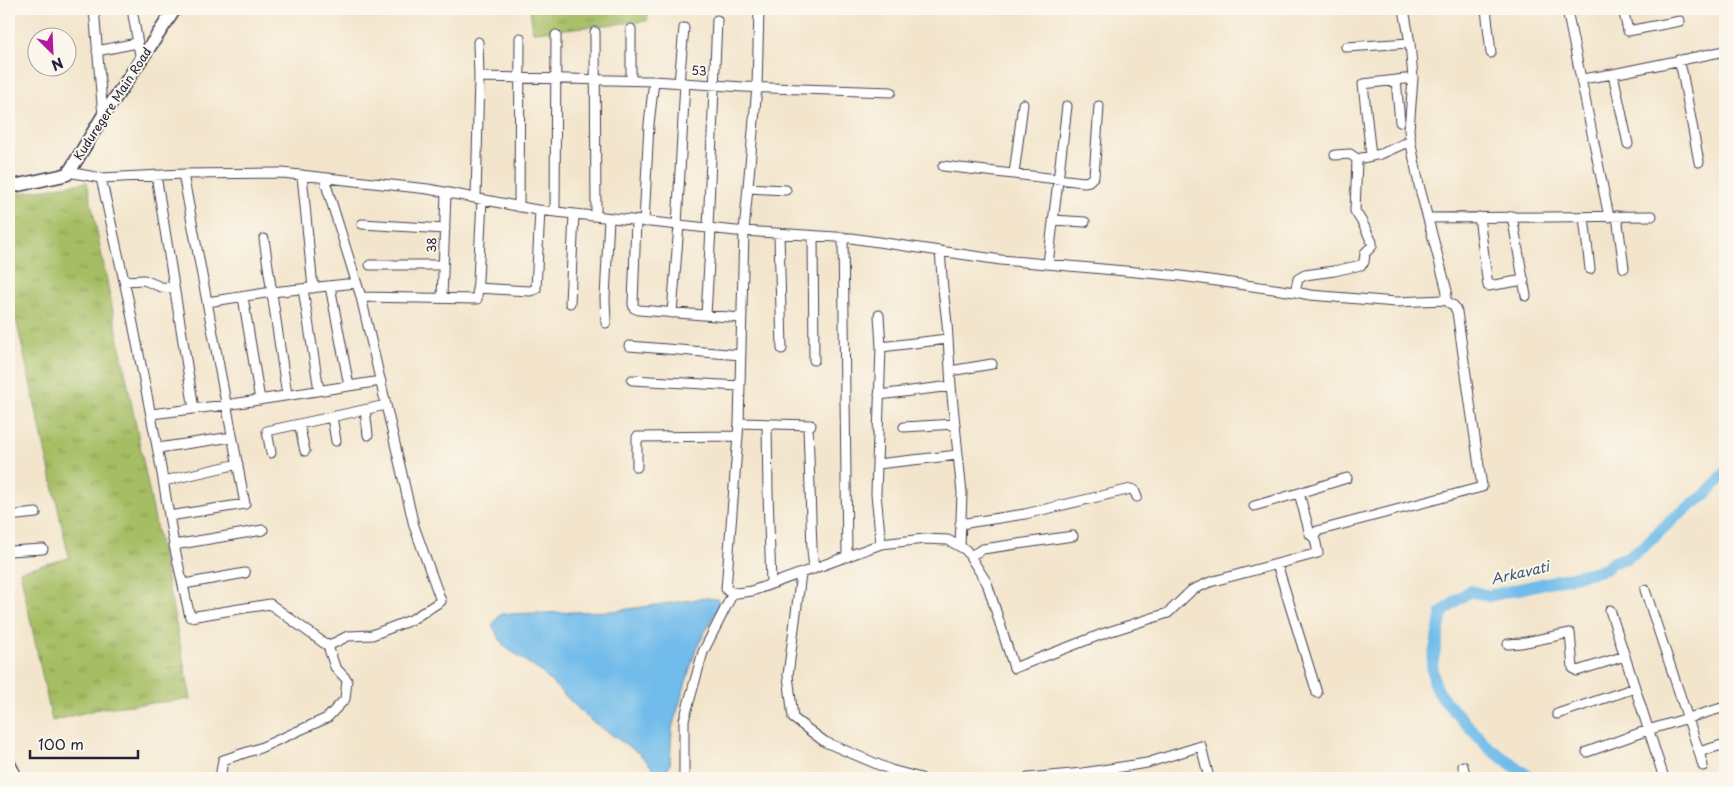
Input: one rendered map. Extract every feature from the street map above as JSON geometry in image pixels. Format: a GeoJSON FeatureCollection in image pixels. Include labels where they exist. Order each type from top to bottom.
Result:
{"type":"FeatureCollection","features":[{"type":"Feature","properties":{"kind":"street"},"geometry":{"type":"LineString","coordinates":[[94,9],[103,116]]}},
{"type":"Feature","properties":{"kind":"street"},"geometry":{"type":"LineString","coordinates":[[132,9],[141,62]]}},
{"type":"Feature","properties":{"kind":"street","name":"Kuduregere Main Road"},"geometry":{"type":"LineString","coordinates":[[9,187],[60,176],[68,172],[175,9]]}},
{"type":"Feature","properties":{"kind":"street"},"geometry":{"type":"LineString","coordinates":[[684,778],[684,720],[703,652],[730,591],[739,423],[744,231],[757,87],[759,9]]}},
{"type":"Feature","properties":{"kind":"street"},"geometry":{"type":"LineString","coordinates":[[1404,9],[1410,43],[1413,78],[1409,130],[1410,141],[1418,185],[1447,291],[1445,300]]}},
{"type":"Feature","properties":{"kind":"street"},"geometry":{"type":"LineString","coordinates":[[1486,9],[1491,53]]}},
{"type":"Feature","properties":{"kind":"street"},"geometry":{"type":"LineString","coordinates":[[1571,9],[1567,10],[1624,268]]}},
{"type":"Feature","properties":{"kind":"street"},"geometry":{"type":"LineString","coordinates":[[1623,9],[1628,31],[1680,21]]}},
{"type":"Feature","properties":{"kind":"street"},"geometry":{"type":"LineString","coordinates":[[706,315],[717,20]]}},
{"type":"Feature","properties":{"kind":"street"},"geometry":{"type":"LineString","coordinates":[[672,312],[678,225],[684,28]]}},
{"type":"Feature","properties":{"kind":"street"},"geometry":{"type":"LineString","coordinates":[[631,29],[631,80]]}},
{"type":"Feature","properties":{"kind":"street"},"geometry":{"type":"LineString","coordinates":[[594,32],[596,216]]}},
{"type":"Feature","properties":{"kind":"street"},"geometry":{"type":"LineString","coordinates":[[555,212],[556,35]]}},
{"type":"Feature","properties":{"kind":"street"},"geometry":{"type":"LineString","coordinates":[[519,207],[520,38]]}},
{"type":"Feature","properties":{"kind":"street"},"geometry":{"type":"LineString","coordinates":[[361,297],[477,299],[479,199],[478,42]]}},
{"type":"Feature","properties":{"kind":"street"},"geometry":{"type":"LineString","coordinates":[[97,51],[137,43]]}},
{"type":"Feature","properties":{"kind":"street"},"geometry":{"type":"LineString","coordinates":[[1346,47],[1410,43]]}},
{"type":"Feature","properties":{"kind":"street"},"geometry":{"type":"LineString","coordinates":[[1582,79],[1725,51]]}},
{"type":"Feature","properties":{"kind":"street"},"geometry":{"type":"LineString","coordinates":[[1678,60],[1682,70],[1699,162]]}},
{"type":"Feature","properties":{"kind":"street"},"geometry":{"type":"LineString","coordinates":[[1613,74],[1628,144]]}},
{"type":"Feature","properties":{"kind":"street","name":"53"},"geometry":{"type":"LineString","coordinates":[[479,77],[631,80],[744,87],[891,92]]}},
{"type":"Feature","properties":{"kind":"street"},"geometry":{"type":"LineString","coordinates":[[1371,156],[1363,84],[1413,78]]}},
{"type":"Feature","properties":{"kind":"street"},"geometry":{"type":"LineString","coordinates":[[1396,80],[1400,122]]}},
{"type":"Feature","properties":{"kind":"street"},"geometry":{"type":"LineString","coordinates":[[654,81],[632,304],[634,308],[639,310],[742,318]]}},
{"type":"Feature","properties":{"kind":"street"},"geometry":{"type":"LineString","coordinates":[[1014,174],[1023,104]]}},
{"type":"Feature","properties":{"kind":"street"},"geometry":{"type":"LineString","coordinates":[[1048,264],[1067,106]]}},
{"type":"Feature","properties":{"kind":"street"},"geometry":{"type":"LineString","coordinates":[[943,166],[1084,182],[1089,181],[1094,176],[1099,106]]}},
{"type":"Feature","properties":{"kind":"street"},"geometry":{"type":"LineString","coordinates":[[1335,155],[1350,154],[1357,159],[1381,154],[1410,141]]}},
{"type":"Feature","properties":{"kind":"street"},"geometry":{"type":"LineString","coordinates":[[1294,292],[1298,279],[1305,275],[1334,272],[1361,265],[1364,262],[1365,253],[1372,246],[1372,242],[1355,211],[1357,159]]}},
{"type":"Feature","properties":{"kind":"street"},"geometry":{"type":"LineString","coordinates":[[68,172],[102,178],[183,174],[282,173],[302,175],[428,189],[555,212],[744,231],[843,237],[1001,260],[1180,276],[1310,295],[1396,302],[1445,300],[1454,306],[1457,312],[1482,487],[1317,531],[1315,539],[1318,553],[1210,582],[1192,590],[1168,613],[1105,633],[1014,668],[987,583],[966,550],[948,540],[924,539],[881,544],[772,584],[752,590],[730,591]]}},
{"type":"Feature","properties":{"kind":"street"},"geometry":{"type":"LineString","coordinates":[[169,516],[245,504],[207,302],[206,288],[183,174]]}},
{"type":"Feature","properties":{"kind":"street"},"geometry":{"type":"LineString","coordinates":[[156,175],[194,409]]}},
{"type":"Feature","properties":{"kind":"street"},"geometry":{"type":"LineString","coordinates":[[302,175],[313,288]]}},
{"type":"Feature","properties":{"kind":"street"},"geometry":{"type":"LineString","coordinates":[[102,178],[158,448],[174,545],[190,617],[270,604],[328,646],[335,667],[347,680],[345,699],[327,718],[260,748],[223,760],[220,778]]}},
{"type":"Feature","properties":{"kind":"street"},"geometry":{"type":"LineString","coordinates":[[324,178],[361,297],[414,526],[441,601],[412,620],[372,636],[348,636],[328,646]]}},
{"type":"Feature","properties":{"kind":"street"},"geometry":{"type":"LineString","coordinates":[[748,188],[786,190]]}},
{"type":"Feature","properties":{"kind":"street","name":"38"},"geometry":{"type":"LineString","coordinates":[[442,298],[446,193]]}},
{"type":"Feature","properties":{"kind":"street"},"geometry":{"type":"LineString","coordinates":[[477,288],[530,292],[536,289],[540,210]]}},
{"type":"Feature","properties":{"kind":"street"},"geometry":{"type":"LineString","coordinates":[[570,304],[574,214]]}},
{"type":"Feature","properties":{"kind":"street"},"geometry":{"type":"LineString","coordinates":[[1512,216],[1526,296]]}},
{"type":"Feature","properties":{"kind":"street"},"geometry":{"type":"LineString","coordinates":[[1584,216],[1590,270]]}},
{"type":"Feature","properties":{"kind":"street"},"geometry":{"type":"LineString","coordinates":[[1428,218],[1652,216]]}},
{"type":"Feature","properties":{"kind":"street"},"geometry":{"type":"LineString","coordinates":[[1479,217],[1488,286],[1524,280]]}},
{"type":"Feature","properties":{"kind":"street"},"geometry":{"type":"LineString","coordinates":[[606,323],[605,298],[609,218]]}},
{"type":"Feature","properties":{"kind":"street"},"geometry":{"type":"LineString","coordinates":[[1053,220],[1085,222]]}},
{"type":"Feature","properties":{"kind":"street"},"geometry":{"type":"LineString","coordinates":[[362,224],[445,229]]}},
{"type":"Feature","properties":{"kind":"street"},"geometry":{"type":"LineString","coordinates":[[779,234],[782,349]]}},
{"type":"Feature","properties":{"kind":"street"},"geometry":{"type":"LineString","coordinates":[[813,236],[814,360]]}},
{"type":"Feature","properties":{"kind":"street"},"geometry":{"type":"LineString","coordinates":[[843,237],[847,557]]}},
{"type":"Feature","properties":{"kind":"street"},"geometry":{"type":"LineString","coordinates":[[264,239],[287,395]]}},
{"type":"Feature","properties":{"kind":"street"},"geometry":{"type":"LineString","coordinates":[[940,251],[962,493],[960,546]]}},
{"type":"Feature","properties":{"kind":"street"},"geometry":{"type":"LineString","coordinates":[[370,265],[444,264]]}},
{"type":"Feature","properties":{"kind":"street"},"geometry":{"type":"LineString","coordinates":[[124,281],[144,280],[161,287],[174,288]]}},
{"type":"Feature","properties":{"kind":"street"},"geometry":{"type":"LineString","coordinates":[[207,302],[272,292],[356,283]]}},
{"type":"Feature","properties":{"kind":"street"},"geometry":{"type":"LineString","coordinates":[[330,286],[349,386]]}},
{"type":"Feature","properties":{"kind":"street"},"geometry":{"type":"LineString","coordinates":[[303,289],[319,390]]}},
{"type":"Feature","properties":{"kind":"street"},"geometry":{"type":"LineString","coordinates":[[243,297],[260,400]]}},
{"type":"Feature","properties":{"kind":"street"},"geometry":{"type":"LineString","coordinates":[[879,314],[881,347],[876,494],[881,544]]}},
{"type":"Feature","properties":{"kind":"street"},"geometry":{"type":"LineString","coordinates":[[881,347],[947,339]]}},
{"type":"Feature","properties":{"kind":"street"},"geometry":{"type":"LineString","coordinates":[[629,346],[740,355]]}},
{"type":"Feature","properties":{"kind":"street"},"geometry":{"type":"LineString","coordinates":[[950,371],[992,364]]}},
{"type":"Feature","properties":{"kind":"street"},"geometry":{"type":"LineString","coordinates":[[632,380],[740,386]]}},
{"type":"Feature","properties":{"kind":"street"},"geometry":{"type":"LineString","coordinates":[[151,414],[226,405],[381,381]]}},
{"type":"Feature","properties":{"kind":"street"},"geometry":{"type":"LineString","coordinates":[[880,395],[951,386]]}},
{"type":"Feature","properties":{"kind":"street"},"geometry":{"type":"LineString","coordinates":[[271,453],[267,431],[386,405]]}},
{"type":"Feature","properties":{"kind":"street"},"geometry":{"type":"LineString","coordinates":[[364,410],[368,435]]}},
{"type":"Feature","properties":{"kind":"street"},"geometry":{"type":"LineString","coordinates":[[332,417],[336,441]]}},
{"type":"Feature","properties":{"kind":"street"},"geometry":{"type":"LineString","coordinates":[[739,423],[810,425],[814,569]]}},
{"type":"Feature","properties":{"kind":"street"},"geometry":{"type":"LineString","coordinates":[[300,424],[305,451]]}},
{"type":"Feature","properties":{"kind":"street"},"geometry":{"type":"LineString","coordinates":[[767,424],[772,584]]}},
{"type":"Feature","properties":{"kind":"street"},"geometry":{"type":"LineString","coordinates":[[904,427],[955,424]]}},
{"type":"Feature","properties":{"kind":"street"},"geometry":{"type":"LineString","coordinates":[[637,467],[637,437],[738,436]]}},
{"type":"Feature","properties":{"kind":"street"},"geometry":{"type":"LineString","coordinates":[[158,448],[232,437]]}},
{"type":"Feature","properties":{"kind":"street"},"geometry":{"type":"LineString","coordinates":[[877,464],[958,455]]}},
{"type":"Feature","properties":{"kind":"street"},"geometry":{"type":"LineString","coordinates":[[164,481],[238,464]]}},
{"type":"Feature","properties":{"kind":"street"},"geometry":{"type":"LineString","coordinates":[[1254,506],[1347,478]]}},
{"type":"Feature","properties":{"kind":"street"},"geometry":{"type":"LineString","coordinates":[[960,524],[1025,514],[1131,489],[1134,490],[1138,497]]}},
{"type":"Feature","properties":{"kind":"street"},"geometry":{"type":"LineString","coordinates":[[1299,493],[1310,534],[1315,539]]}},
{"type":"Feature","properties":{"kind":"street"},"geometry":{"type":"LineString","coordinates":[[9,516],[36,512]]}},
{"type":"Feature","properties":{"kind":"street"},"geometry":{"type":"LineString","coordinates":[[174,545],[263,530]]}},
{"type":"Feature","properties":{"kind":"street"},"geometry":{"type":"LineString","coordinates":[[970,556],[983,549],[1072,536]]}},
{"type":"Feature","properties":{"kind":"street"},"geometry":{"type":"LineString","coordinates":[[9,552],[43,549]]}},
{"type":"Feature","properties":{"kind":"street"},"geometry":{"type":"LineString","coordinates":[[1277,564],[1317,693]]}},
{"type":"Feature","properties":{"kind":"street"},"geometry":{"type":"LineString","coordinates":[[184,584],[245,573]]}},
{"type":"Feature","properties":{"kind":"street"},"geometry":{"type":"LineString","coordinates":[[801,574],[788,675],[793,718],[825,742],[891,770],[920,778]]}},
{"type":"Feature","properties":{"kind":"street"},"geometry":{"type":"LineString","coordinates":[[1645,590],[1703,766]]}},
{"type":"Feature","properties":{"kind":"street"},"geometry":{"type":"LineString","coordinates":[[1610,610],[1664,778]]}},
{"type":"Feature","properties":{"kind":"street"},"geometry":{"type":"LineString","coordinates":[[1508,644],[1570,633],[1572,668],[1577,671],[1625,656]]}},
{"type":"Feature","properties":{"kind":"street"},"geometry":{"type":"LineString","coordinates":[[1557,714],[1634,688]]}},
{"type":"Feature","properties":{"kind":"street"},"geometry":{"type":"LineString","coordinates":[[1587,752],[1648,730],[1725,707]]}},
{"type":"Feature","properties":{"kind":"street"},"geometry":{"type":"LineString","coordinates":[[1699,752],[1725,744]]}},
{"type":"Feature","properties":{"kind":"street"},"geometry":{"type":"LineString","coordinates":[[1028,778],[1082,773],[1147,763],[1201,746],[1210,778]]}},
{"type":"Feature","properties":{"kind":"street"},"geometry":{"type":"LineString","coordinates":[[9,764],[16,778]]}},
{"type":"Feature","properties":{"kind":"street"},"geometry":{"type":"LineString","coordinates":[[1463,766],[1466,778]]}},
{"type":"Feature","properties":{"kind":"green space"},"geometry":{"type":"Polygon","coordinates":[[[530,9],[649,9],[647,21],[533,32],[530,9]]]}},
{"type":"Feature","properties":{"kind":"green space"},"geometry":{"type":"Polygon","coordinates":[[[87,182],[191,699],[103,708],[52,721],[20,571],[69,558],[9,287],[9,195],[87,182]]]}},
{"type":"Feature","properties":{"kind":"water"},"geometry":{"type":"Polygon","coordinates":[[[706,598],[717,599],[720,604],[696,649],[672,728],[670,764],[664,775],[657,773],[640,754],[590,720],[541,672],[504,646],[492,625],[501,614],[614,611],[706,598]]]}},
{"type":"Feature","properties":{"kind":"waterway","name":"Arkavati"},"geometry":{"type":"LineString","coordinates":[[1531,778],[1489,748],[1445,701],[1435,686],[1432,665],[1442,613],[1470,591],[1489,596],[1606,569],[1611,563],[1628,557],[1644,546],[1675,517],[1705,495],[1725,473]]}}]}
